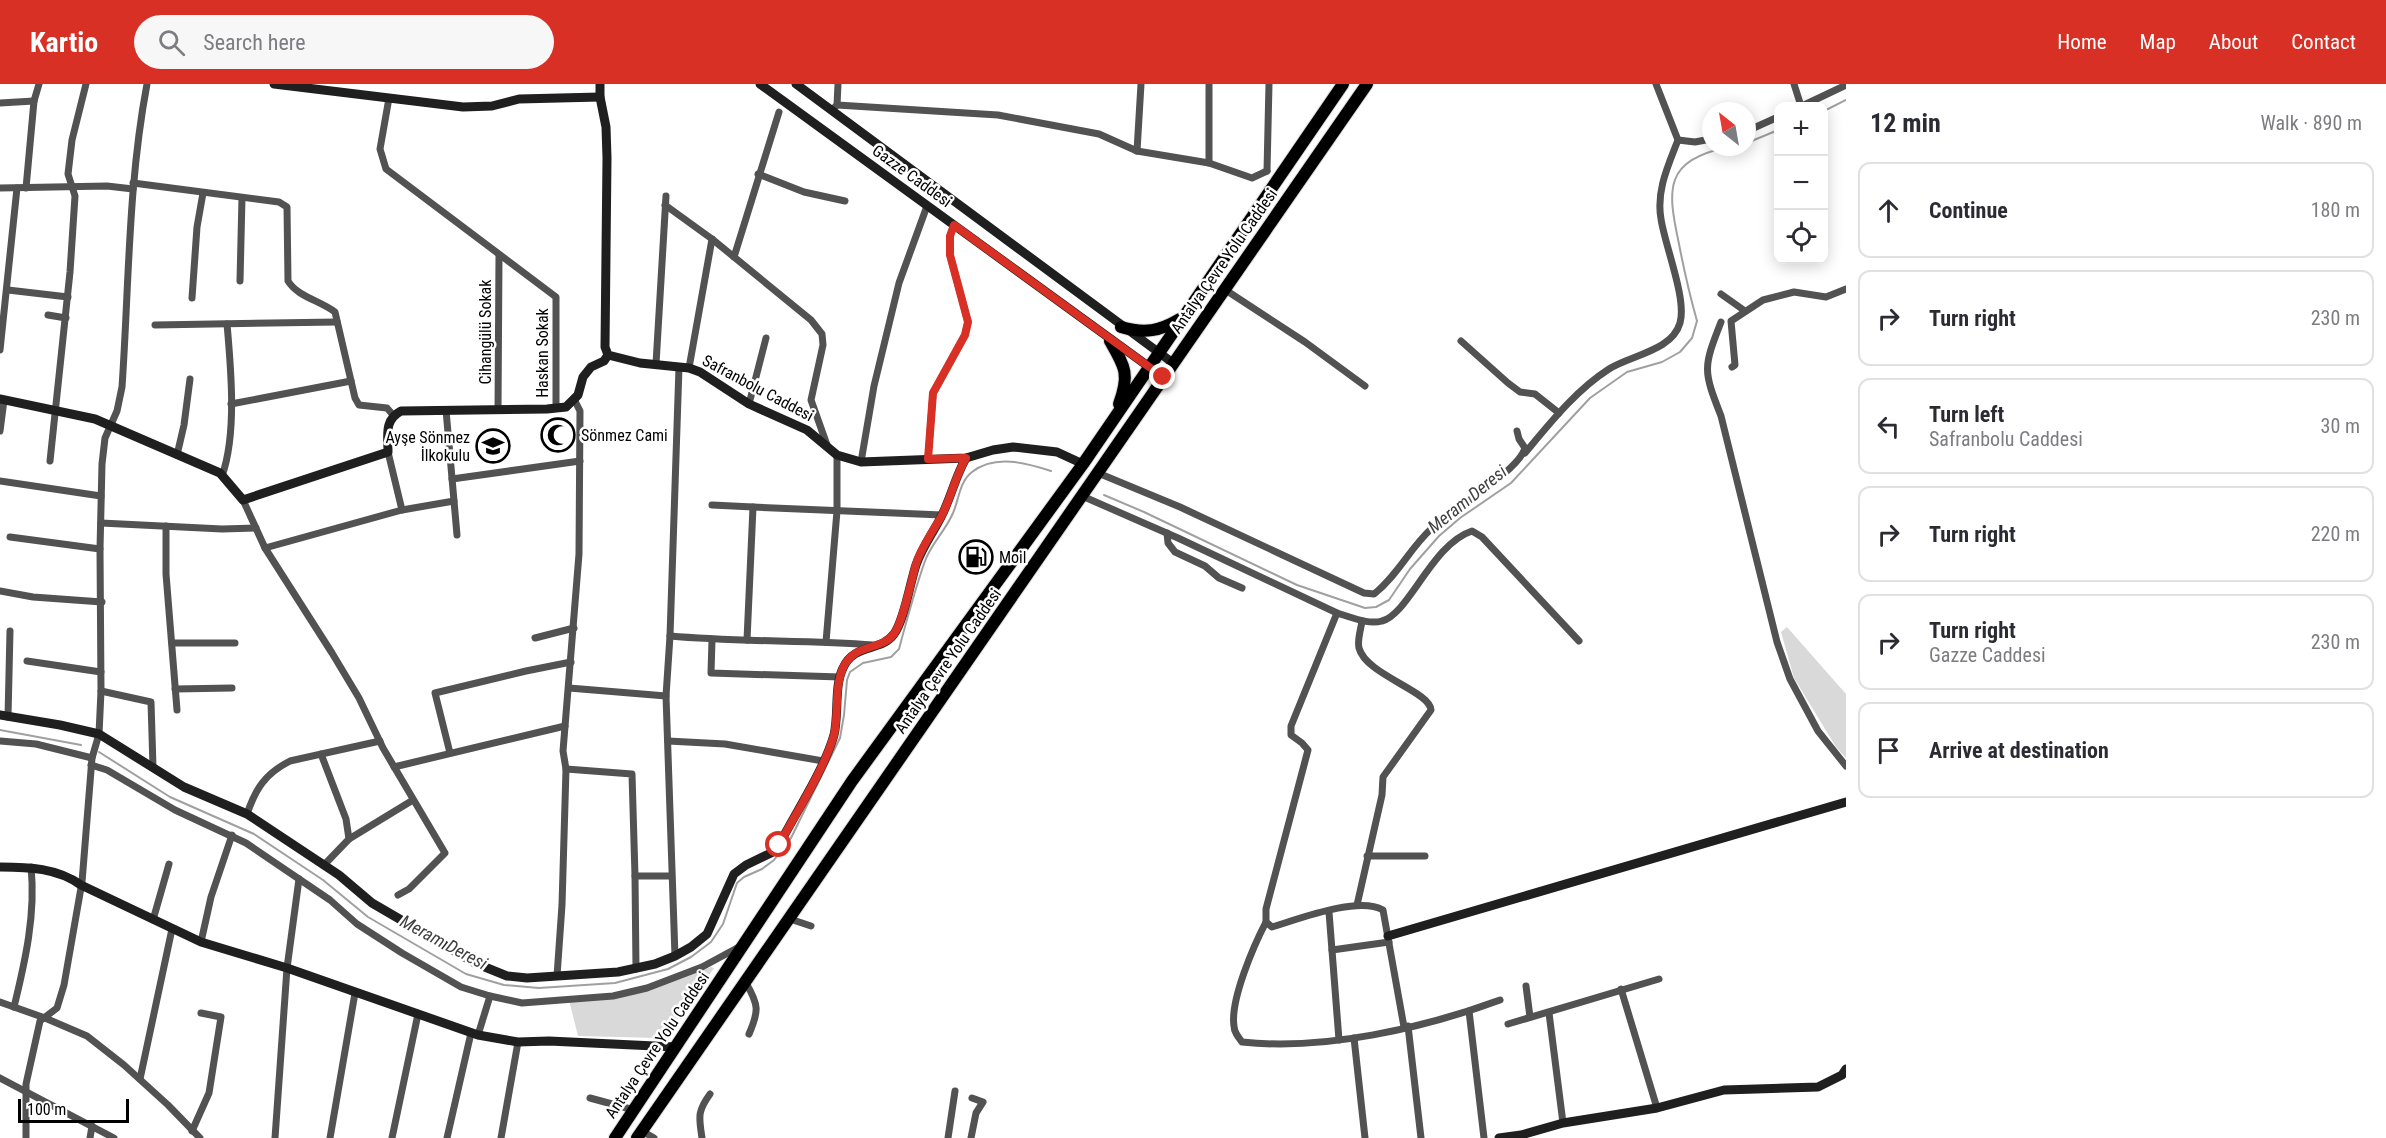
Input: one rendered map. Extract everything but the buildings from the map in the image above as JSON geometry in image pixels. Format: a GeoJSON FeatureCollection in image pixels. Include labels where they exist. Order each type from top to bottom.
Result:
{"type":"FeatureCollection","features":[{"type":"Feature","properties":{"kind":"highway","name":"Antalya Çevre Yolu Caddesi"},"geometry":{"type":"LineString","coordinates":[[615,1138],[852,781],[1083,464],[1184,316],[1272,175],[1343,84]]}},
{"type":"Feature","properties":{"kind":"highway","name":"Antalya Çevre Yolu Caddesi"},"geometry":{"type":"LineString","coordinates":[[640,1135],[1367,84]]}},
{"type":"Feature","properties":{"kind":"highway"},"geometry":{"type":"LineString","coordinates":[[1121,327],[1138,331],[1155,331],[1184,316]]}},
{"type":"Feature","properties":{"kind":"highway"},"geometry":{"type":"LineString","coordinates":[[1110,341],[1125,370],[1122,395],[1114,418]]}},
{"type":"Feature","properties":{"kind":"street"},"geometry":{"type":"LineString","coordinates":[[26,188],[34,101],[39,84]]}},
{"type":"Feature","properties":{"kind":"street"},"geometry":{"type":"LineString","coordinates":[[50,461],[68,297],[75,196],[68,174],[72,140],[86,84]]}},
{"type":"Feature","properties":{"kind":"street"},"geometry":{"type":"LineString","coordinates":[[26,1138],[26,1091],[40,1022],[57,1008],[64,985],[81,885],[92,762],[99,734],[102,602],[101,496],[105,438],[117,411],[122,387],[133,186],[140,121],[147,84]]}},
{"type":"Feature","properties":{"kind":"street"},"geometry":{"type":"LineString","coordinates":[[402,510],[388,452],[387,424],[393,415],[401,411],[566,407],[578,395],[583,377],[591,367],[604,361],[608,355],[605,347],[607,158],[606,127],[600,84]]}},
{"type":"Feature","properties":{"kind":"street","name":"Gazze Caddesi"},"geometry":{"type":"LineString","coordinates":[[760,84],[1110,341],[1163,377]]}},
{"type":"Feature","properties":{"kind":"street","name":"Gazze Caddesi"},"geometry":{"type":"LineString","coordinates":[[796,84],[834,108],[1121,327],[1173,363]]}},
{"type":"Feature","properties":{"kind":"street"},"geometry":{"type":"LineString","coordinates":[[838,84],[834,108],[998,115],[1100,134],[1137,151],[1209,163],[1252,178],[1272,175],[1269,84]]}},
{"type":"Feature","properties":{"kind":"street"},"geometry":{"type":"LineString","coordinates":[[1137,151],[1141,84]]}},
{"type":"Feature","properties":{"kind":"street"},"geometry":{"type":"LineString","coordinates":[[1209,84],[1209,163]]}},
{"type":"Feature","properties":{"kind":"street"},"geometry":{"type":"LineString","coordinates":[[1098,473],[1180,507],[1364,593],[1374,594],[1384,586],[1430,530],[1458,506],[1498,479],[1587,386],[1610,368],[1669,339],[1680,324],[1681,308],[1661,219],[1660,194],[1678,140],[1656,84]]}},
{"type":"Feature","properties":{"kind":"street"},"geometry":{"type":"LineString","coordinates":[[1794,84],[1801,102]]}},
{"type":"Feature","properties":{"kind":"street"},"geometry":{"type":"LineString","coordinates":[[279,85],[332,87],[389,98],[463,107],[492,106],[519,99],[600,97]]}},
{"type":"Feature","properties":{"kind":"street"},"geometry":{"type":"LineString","coordinates":[[1810,102],[1846,85]]}},
{"type":"Feature","properties":{"kind":"street"},"geometry":{"type":"LineString","coordinates":[[389,98],[380,149],[386,169],[499,255]]}},
{"type":"Feature","properties":{"kind":"street"},"geometry":{"type":"LineString","coordinates":[[0,103],[34,101]]}},
{"type":"Feature","properties":{"kind":"street"},"geometry":{"type":"LineString","coordinates":[[734,257],[779,112]]}},
{"type":"Feature","properties":{"kind":"street"},"geometry":{"type":"LineString","coordinates":[[1756,127],[1774,119]]}},
{"type":"Feature","properties":{"kind":"street"},"geometry":{"type":"LineString","coordinates":[[1678,140],[1702,141]]}},
{"type":"Feature","properties":{"kind":"street"},"geometry":{"type":"LineString","coordinates":[[758,174],[804,192],[845,201]]}},
{"type":"Feature","properties":{"kind":"street"},"geometry":{"type":"LineString","coordinates":[[0,189],[133,186],[279,202],[287,207],[288,280],[294,291],[324,304],[335,312],[355,398],[359,405],[387,408],[393,415]]}},
{"type":"Feature","properties":{"kind":"street"},"geometry":{"type":"LineString","coordinates":[[0,350],[17,188]]}},
{"type":"Feature","properties":{"kind":"street"},"geometry":{"type":"LineString","coordinates":[[192,298],[197,227],[203,193]]}},
{"type":"Feature","properties":{"kind":"street"},"geometry":{"type":"LineString","coordinates":[[656,364],[666,196]]}},
{"type":"Feature","properties":{"kind":"street"},"geometry":{"type":"LineString","coordinates":[[240,281],[242,198]]}},
{"type":"Feature","properties":{"kind":"street"},"geometry":{"type":"LineString","coordinates":[[665,205],[712,239],[812,320],[822,334],[823,345],[811,400],[828,447]]}},
{"type":"Feature","properties":{"kind":"street"},"geometry":{"type":"LineString","coordinates":[[861,462],[874,386],[899,283],[927,206]]}},
{"type":"Feature","properties":{"kind":"street"},"geometry":{"type":"LineString","coordinates":[[928,459],[933,393],[965,335],[968,322],[950,255],[950,236],[954,225]]}},
{"type":"Feature","properties":{"kind":"street"},"geometry":{"type":"LineString","coordinates":[[675,956],[666,696],[684,368],[712,239]]}},
{"type":"Feature","properties":{"kind":"street","name":"Haskan Sokak"},"geometry":{"type":"LineString","coordinates":[[499,255],[556,297],[556,408]]}},
{"type":"Feature","properties":{"kind":"street","name":"Cihangülü Sokak"},"geometry":{"type":"LineString","coordinates":[[498,410],[499,255]]}},
{"type":"Feature","properties":{"kind":"street"},"geometry":{"type":"LineString","coordinates":[[1224,289],[1305,342],[1365,386]]}},
{"type":"Feature","properties":{"kind":"street"},"geometry":{"type":"LineString","coordinates":[[8,290],[68,297]]}},
{"type":"Feature","properties":{"kind":"street"},"geometry":{"type":"LineString","coordinates":[[1846,290],[1826,297],[1794,292],[1763,300],[1731,321],[1718,320],[1707,359],[1708,384],[1720,416],[1777,642],[1790,679],[1818,731],[1846,766]]}},
{"type":"Feature","properties":{"kind":"street"},"geometry":{"type":"LineString","coordinates":[[1721,294],[1745,312]]}},
{"type":"Feature","properties":{"kind":"street"},"geometry":{"type":"LineString","coordinates":[[48,315],[66,318]]}},
{"type":"Feature","properties":{"kind":"street"},"geometry":{"type":"LineString","coordinates":[[1731,321],[1736,356],[1732,367]]}},
{"type":"Feature","properties":{"kind":"street"},"geometry":{"type":"LineString","coordinates":[[155,325],[338,322]]}},
{"type":"Feature","properties":{"kind":"street"},"geometry":{"type":"LineString","coordinates":[[222,476],[228,461],[231,404],[227,324]]}},
{"type":"Feature","properties":{"kind":"street"},"geometry":{"type":"LineString","coordinates":[[749,404],[766,338]]}},
{"type":"Feature","properties":{"kind":"street"},"geometry":{"type":"LineString","coordinates":[[1461,341],[1520,392],[1535,394],[1559,413]]}},
{"type":"Feature","properties":{"kind":"street","name":"Safranbolu Caddesi"},"geometry":{"type":"LineString","coordinates":[[608,355],[700,372],[749,404],[807,430],[837,455],[861,462],[966,458],[1012,447],[1057,452],[1083,464]]}},
{"type":"Feature","properties":{"kind":"street"},"geometry":{"type":"LineString","coordinates":[[177,454],[184,425],[190,379]]}},
{"type":"Feature","properties":{"kind":"street"},"geometry":{"type":"LineString","coordinates":[[231,404],[351,381]]}},
{"type":"Feature","properties":{"kind":"street"},"geometry":{"type":"LineString","coordinates":[[557,976],[562,905],[566,769],[563,751],[579,554],[580,411],[573,399]]}},
{"type":"Feature","properties":{"kind":"street"},"geometry":{"type":"LineString","coordinates":[[0,431],[2,400],[95,419],[222,476],[243,500],[265,548],[332,652],[394,767],[445,853],[410,889],[398,895]]}},
{"type":"Feature","properties":{"kind":"street"},"geometry":{"type":"LineString","coordinates":[[446,410],[458,535]]}},
{"type":"Feature","properties":{"kind":"street"},"geometry":{"type":"LineString","coordinates":[[1517,431],[1525,448],[1523,454]]}},
{"type":"Feature","properties":{"kind":"street"},"geometry":{"type":"LineString","coordinates":[[243,500],[388,452]]}},
{"type":"Feature","properties":{"kind":"street"},"geometry":{"type":"LineString","coordinates":[[826,642],[837,511],[837,455]]}},
{"type":"Feature","properties":{"kind":"street"},"geometry":{"type":"LineString","coordinates":[[670,636],[712,640],[882,644],[895,633],[919,555],[942,516],[966,458]]}},
{"type":"Feature","properties":{"kind":"street"},"geometry":{"type":"LineString","coordinates":[[452,479],[580,461]]}},
{"type":"Feature","properties":{"kind":"street"},"geometry":{"type":"LineString","coordinates":[[0,481],[101,496]]}},
{"type":"Feature","properties":{"kind":"street"},"geometry":{"type":"LineString","coordinates":[[1082,496],[1167,533],[1337,613],[1362,621],[1380,622],[1393,617],[1422,576],[1444,551],[1464,534],[1472,531],[1482,537],[1580,641]]}},
{"type":"Feature","properties":{"kind":"street"},"geometry":{"type":"LineString","coordinates":[[265,548],[402,510],[454,501]]}},
{"type":"Feature","properties":{"kind":"street"},"geometry":{"type":"LineString","coordinates":[[711,504],[942,516]]}},
{"type":"Feature","properties":{"kind":"street"},"geometry":{"type":"LineString","coordinates":[[747,640],[753,507]]}},
{"type":"Feature","properties":{"kind":"street"},"geometry":{"type":"LineString","coordinates":[[101,523],[256,528]]}},
{"type":"Feature","properties":{"kind":"street"},"geometry":{"type":"LineString","coordinates":[[166,526],[166,574],[177,710]]}},
{"type":"Feature","properties":{"kind":"street"},"geometry":{"type":"LineString","coordinates":[[1167,533],[1168,543],[1175,552],[1205,566],[1219,578],[1242,588]]}},
{"type":"Feature","properties":{"kind":"street"},"geometry":{"type":"LineString","coordinates":[[10,537],[100,549]]}},
{"type":"Feature","properties":{"kind":"street"},"geometry":{"type":"LineString","coordinates":[[0,591],[33,597],[102,602]]}},
{"type":"Feature","properties":{"kind":"street"},"geometry":{"type":"LineString","coordinates":[[1337,613],[1291,726],[1291,735],[1308,750],[1266,909],[1266,922],[1252,949],[1236,1002],[1233,1025],[1237,1035],[1242,1042],[1273,1046],[1354,1038],[1469,1011],[1500,999]]}},
{"type":"Feature","properties":{"kind":"street"},"geometry":{"type":"LineString","coordinates":[[1357,905],[1382,795],[1383,777],[1431,710],[1428,701],[1364,659],[1358,646],[1362,621]]}},
{"type":"Feature","properties":{"kind":"street"},"geometry":{"type":"LineString","coordinates":[[535,638],[574,628]]}},
{"type":"Feature","properties":{"kind":"street"},"geometry":{"type":"LineString","coordinates":[[10,631],[4,716],[99,734],[184,788],[247,814],[324,865],[372,903],[475,963],[507,976],[527,978],[636,969],[675,956],[691,948],[707,934],[734,874],[746,865],[771,853],[779,845],[833,738],[838,718],[840,677],[843,666],[851,656],[873,645]]}},
{"type":"Feature","properties":{"kind":"street"},"geometry":{"type":"LineString","coordinates":[[712,640],[711,672],[840,677]]}},
{"type":"Feature","properties":{"kind":"street"},"geometry":{"type":"LineString","coordinates":[[172,643],[235,643]]}},
{"type":"Feature","properties":{"kind":"street"},"geometry":{"type":"LineString","coordinates":[[27,661],[101,672]]}},
{"type":"Feature","properties":{"kind":"street"},"geometry":{"type":"LineString","coordinates":[[450,753],[435,693],[526,671],[571,663]]}},
{"type":"Feature","properties":{"kind":"street"},"geometry":{"type":"LineString","coordinates":[[175,689],[232,688]]}},
{"type":"Feature","properties":{"kind":"street"},"geometry":{"type":"LineString","coordinates":[[569,688],[666,696]]}},
{"type":"Feature","properties":{"kind":"street"},"geometry":{"type":"LineString","coordinates":[[101,691],[152,702],[153,767]]}},
{"type":"Feature","properties":{"kind":"street"},"geometry":{"type":"LineString","coordinates":[[394,767],[565,726]]}},
{"type":"Feature","properties":{"kind":"street"},"geometry":{"type":"LineString","coordinates":[[0,741],[36,744],[92,762],[175,810],[232,835],[330,900],[357,924],[402,953],[461,987],[490,996],[522,1003],[613,996],[647,988],[702,967],[743,946]]}},
{"type":"Feature","properties":{"kind":"street"},"geometry":{"type":"LineString","coordinates":[[247,814],[256,789],[276,768],[290,761],[380,741]]}},
{"type":"Feature","properties":{"kind":"street"},"geometry":{"type":"LineString","coordinates":[[668,741],[725,744],[823,761]]}},
{"type":"Feature","properties":{"kind":"street"},"geometry":{"type":"LineString","coordinates":[[321,754],[346,819],[349,839]]}},
{"type":"Feature","properties":{"kind":"street"},"geometry":{"type":"LineString","coordinates":[[566,769],[632,774],[636,969]]}},
{"type":"Feature","properties":{"kind":"street"},"geometry":{"type":"LineString","coordinates":[[324,865],[349,839],[413,800]]}},
{"type":"Feature","properties":{"kind":"street"},"geometry":{"type":"LineString","coordinates":[[1332,950],[1388,939],[1846,802]]}},
{"type":"Feature","properties":{"kind":"street"},"geometry":{"type":"LineString","coordinates":[[201,942],[211,897],[232,835]]}},
{"type":"Feature","properties":{"kind":"street"},"geometry":{"type":"LineString","coordinates":[[1367,856],[1425,856]]}},
{"type":"Feature","properties":{"kind":"street"},"geometry":{"type":"LineString","coordinates":[[153,920],[169,864]]}},
{"type":"Feature","properties":{"kind":"street"},"geometry":{"type":"LineString","coordinates":[[0,867],[31,867],[68,876],[81,885],[201,942],[287,968],[474,1034],[518,1042],[549,1041],[676,1047]]}},
{"type":"Feature","properties":{"kind":"street"},"geometry":{"type":"LineString","coordinates":[[14,1007],[27,951],[34,889],[31,867]]}},
{"type":"Feature","properties":{"kind":"street"},"geometry":{"type":"LineString","coordinates":[[635,876],[671,876]]}},
{"type":"Feature","properties":{"kind":"street"},"geometry":{"type":"LineString","coordinates":[[275,1138],[287,968],[299,879]]}},
{"type":"Feature","properties":{"kind":"street"},"geometry":{"type":"LineString","coordinates":[[1266,922],[1272,927],[1357,905],[1375,905],[1383,910],[1406,1027],[1421,1138]]}},
{"type":"Feature","properties":{"kind":"street"},"geometry":{"type":"LineString","coordinates":[[1329,912],[1339,1040]]}},
{"type":"Feature","properties":{"kind":"street"},"geometry":{"type":"LineString","coordinates":[[790,919],[811,926]]}},
{"type":"Feature","properties":{"kind":"street"},"geometry":{"type":"LineString","coordinates":[[140,1079],[172,929]]}},
{"type":"Feature","properties":{"kind":"street"},"geometry":{"type":"LineString","coordinates":[[1508,1024],[1659,979]]}},
{"type":"Feature","properties":{"kind":"street"},"geometry":{"type":"LineString","coordinates":[[746,983],[756,1000],[755,1021],[749,1034]]}},
{"type":"Feature","properties":{"kind":"street"},"geometry":{"type":"LineString","coordinates":[[1526,986],[1530,1017]]}},
{"type":"Feature","properties":{"kind":"street"},"geometry":{"type":"LineString","coordinates":[[1621,989],[1657,1108]]}},
{"type":"Feature","properties":{"kind":"street"},"geometry":{"type":"LineString","coordinates":[[330,1138],[355,993]]}},
{"type":"Feature","properties":{"kind":"street"},"geometry":{"type":"LineString","coordinates":[[447,1138],[474,1034],[490,996]]}},
{"type":"Feature","properties":{"kind":"street"},"geometry":{"type":"LineString","coordinates":[[0,1002],[87,1036],[140,1079],[200,1138]]}},
{"type":"Feature","properties":{"kind":"street"},"geometry":{"type":"LineString","coordinates":[[1469,1011],[1484,1138]]}},
{"type":"Feature","properties":{"kind":"street"},"geometry":{"type":"LineString","coordinates":[[192,1131],[209,1093],[221,1017],[201,1013]]}},
{"type":"Feature","properties":{"kind":"street"},"geometry":{"type":"LineString","coordinates":[[1549,1013],[1563,1123]]}},
{"type":"Feature","properties":{"kind":"street"},"geometry":{"type":"LineString","coordinates":[[392,1138],[418,1014]]}},
{"type":"Feature","properties":{"kind":"street"},"geometry":{"type":"LineString","coordinates":[[1354,1038],[1365,1138]]}},
{"type":"Feature","properties":{"kind":"street"},"geometry":{"type":"LineString","coordinates":[[501,1138],[518,1042]]}},
{"type":"Feature","properties":{"kind":"street"},"geometry":{"type":"LineString","coordinates":[[1499,1138],[1521,1135],[1563,1123],[1657,1108],[1724,1090],[1818,1087],[1842,1075],[1846,1070]]}},
{"type":"Feature","properties":{"kind":"street"},"geometry":{"type":"LineString","coordinates":[[0,1078],[114,1138]]}},
{"type":"Feature","properties":{"kind":"street"},"geometry":{"type":"LineString","coordinates":[[948,1138],[955,1091]]}},
{"type":"Feature","properties":{"kind":"street"},"geometry":{"type":"LineString","coordinates":[[702,1138],[700,1107],[710,1094]]}},
{"type":"Feature","properties":{"kind":"street"},"geometry":{"type":"LineString","coordinates":[[590,1098],[634,1110]]}},
{"type":"Feature","properties":{"kind":"street"},"geometry":{"type":"LineString","coordinates":[[971,1138],[976,1113],[983,1102],[972,1098]]}},
{"type":"Feature","properties":{"kind":"street"},"geometry":{"type":"LineString","coordinates":[[90,1138],[93,1126]]}},
{"type":"Feature","properties":{"kind":"street"},"geometry":{"type":"LineString","coordinates":[[640,1135],[654,1138]]}},
{"type":"Feature","properties":{"kind":"shaded area"},"geometry":{"type":"Polygon","coordinates":[[[1787,627],[1846,694],[1846,758],[1836,747],[1794,678],[1781,632],[1787,627]]]}},
{"type":"Feature","properties":{"kind":"shaded area"},"geometry":{"type":"Polygon","coordinates":[[[711,967],[714,968],[666,1036],[658,1038],[578,1036],[569,1000],[642,989],[711,967]]]}},
{"type":"Feature","properties":{"kind":"waterway","name":"Meram Deresi"},"geometry":{"type":"LineString","coordinates":[[1828,109],[1846,100]]}},
{"type":"Feature","properties":{"kind":"waterway","name":"Meram Deresi"},"geometry":{"type":"LineString","coordinates":[[1756,139],[1774,132]]}},
{"type":"Feature","properties":{"kind":"waterway","name":"Meram Deresi"},"geometry":{"type":"LineString","coordinates":[[1104,495],[1297,585],[1365,608],[1376,607],[1389,600],[1410,569],[1439,536],[1460,518],[1511,483],[1590,398],[1627,372],[1662,362],[1680,352],[1692,338],[1697,321],[1675,224],[1672,192],[1681,169],[1702,155]]}},
{"type":"Feature","properties":{"kind":"waterway","name":"Meram Deresi"},"geometry":{"type":"LineString","coordinates":[[99,752],[170,797],[254,834],[323,880],[368,917],[466,974],[504,985],[539,988],[615,983],[668,969],[691,957],[711,942],[723,924],[737,883],[774,860],[791,838],[840,738],[850,672],[863,663],[891,657],[899,649],[925,561],[950,519],[968,476],[981,466],[1001,462],[1021,463],[1051,471]]}},
{"type":"Feature","properties":{"kind":"waterway","name":"Meram Deresi"},"geometry":{"type":"LineString","coordinates":[[0,730],[81,745]]}},
{"type":"Feature","properties":{"kind":"place","name":"Sönmez Cami"},"geometry":{"type":"Point","coordinates":[558,435]}},
{"type":"Feature","properties":{"kind":"place","name":"Ayşe Sönmez İlkokulu"},"geometry":{"type":"Point","coordinates":[493,446]}},
{"type":"Feature","properties":{"kind":"place","name":"Moil"},"geometry":{"type":"Point","coordinates":[976,557]}},
{"type":"Feature","properties":{"kind":"route"},"geometry":{"type":"LineString","coordinates":[[779,845],[833,738],[838,718],[840,677],[843,666],[851,656],[873,645],[882,644],[895,633],[919,555],[942,516],[958,472],[966,458],[928,459],[933,393],[965,335],[968,322],[950,255],[950,236],[954,225],[1110,341],[1163,377]]}}]}
